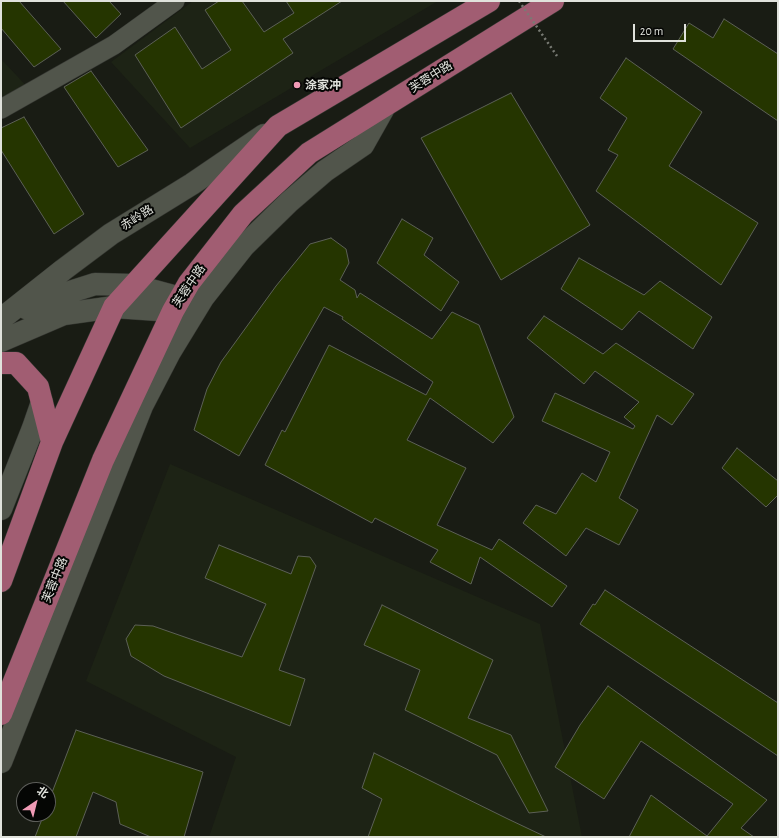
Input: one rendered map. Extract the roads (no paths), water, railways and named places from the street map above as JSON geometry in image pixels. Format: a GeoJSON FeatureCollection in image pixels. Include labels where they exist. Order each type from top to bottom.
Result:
{"type":"FeatureCollection","features":[{"type":"Feature","properties":{"kind":"main road"},"geometry":{"type":"LineString","coordinates":[[1,581],[52,442],[114,307],[278,126],[489,1]]}},
{"type":"Feature","properties":{"kind":"main road","name":"芙蓉中路"},"geometry":{"type":"LineString","coordinates":[[1,714],[103,460],[177,304],[189,283],[243,214],[309,153],[553,1]]}},
{"type":"Feature","properties":{"kind":"main road"},"geometry":{"type":"LineString","coordinates":[[1,363],[16,363],[38,387],[52,442]]}},
{"type":"Feature","properties":{"kind":"street"},"geometry":{"type":"LineString","coordinates":[[1,109],[114,45],[175,1]]}},
{"type":"Feature","properties":{"kind":"street"},"geometry":{"type":"LineString","coordinates":[[1,762],[142,406],[170,352],[202,298],[244,246],[295,197],[325,171],[363,145],[385,106]]}},
{"type":"Feature","properties":{"kind":"street","name":"赤岭路"},"geometry":{"type":"LineString","coordinates":[[1,319],[111,234],[192,184],[278,126]]}},
{"type":"Feature","properties":{"kind":"street","name":"赤岭路"},"geometry":{"type":"LineString","coordinates":[[1,319],[48,299],[95,284],[133,285],[177,304]]}},
{"type":"Feature","properties":{"kind":"street"},"geometry":{"type":"LineString","coordinates":[[1,341],[64,314],[114,307],[177,304]]}},
{"type":"Feature","properties":{"kind":"street"},"geometry":{"type":"LineString","coordinates":[[1,509],[42,402]]}},
{"type":"Feature","properties":{"kind":"place","name":"涂家冲"},"geometry":{"type":"Point","coordinates":[297,85]}}]}
